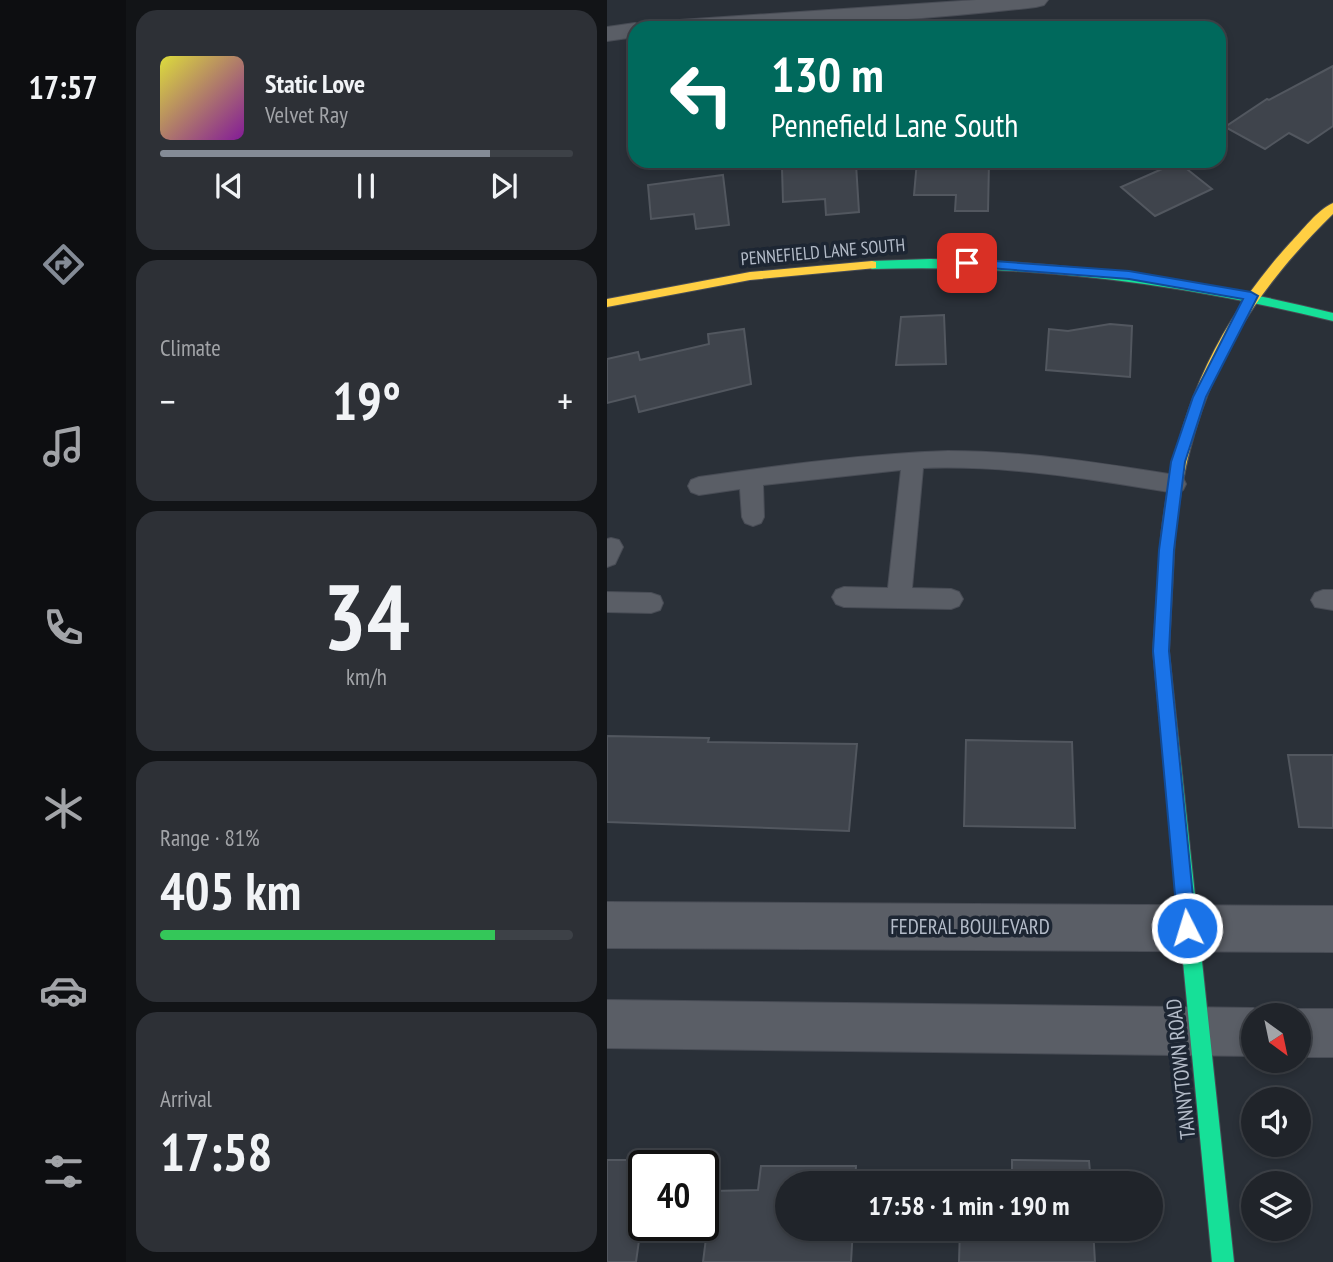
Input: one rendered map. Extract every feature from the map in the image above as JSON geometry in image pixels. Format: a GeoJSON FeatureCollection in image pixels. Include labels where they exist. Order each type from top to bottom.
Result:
{"type":"FeatureCollection","features":[{"type":"Feature","properties":{"kind":"street"},"geometry":{"type":"LineString","coordinates":[[771,21],[969,8],[1036,0]]}},
{"type":"Feature","properties":{"kind":"street"},"geometry":{"type":"LineString","coordinates":[[607,34],[628,31]]}},
{"type":"Feature","properties":{"kind":"street","name":"TANNYTOWN ROAD"},"geometry":{"type":"LineString","coordinates":[[1223,1262],[1161,651],[1166,550],[1178,462],[1200,397],[1251,296],[1275,265],[1333,206]]}},
{"type":"Feature","properties":{"kind":"street","name":"PENNEFIELD LANE SOUTH"},"geometry":{"type":"LineString","coordinates":[[607,303],[686,286],[758,275],[883,265],[967,263],[1129,275],[1251,296],[1333,317]]}},
{"type":"Feature","properties":{"kind":"street","name":"FEDERAL BOULEVARD"},"geometry":{"type":"LineString","coordinates":[[607,925],[1333,929]]}},
{"type":"Feature","properties":{"kind":"street"},"geometry":{"type":"LineString","coordinates":[[607,1024],[1241,1032]]}},
{"type":"Feature","properties":{"kind":"street"},"geometry":{"type":"LineString","coordinates":[[1311,1032],[1333,1033]]}},
{"type":"Feature","properties":{"kind":"lane"},"geometry":{"type":"LineString","coordinates":[[699,486],[840,464],[951,459],[1061,466],[1175,484]]}},
{"type":"Feature","properties":{"kind":"lane"},"geometry":{"type":"LineString","coordinates":[[899,597],[913,461]]}},
{"type":"Feature","properties":{"kind":"lane"},"geometry":{"type":"LineString","coordinates":[[751,478],[753,517]]}},
{"type":"Feature","properties":{"kind":"lane"},"geometry":{"type":"LineString","coordinates":[[844,597],[951,599]]}},
{"type":"Feature","properties":{"kind":"lane"},"geometry":{"type":"LineString","coordinates":[[607,602],[651,603]]}},
{"type":"Feature","properties":{"kind":"building"},"geometry":{"type":"Polygon","coordinates":[[[1333,66],[1333,126],[1308,143],[1289,133],[1265,149],[1226,128],[1269,100],[1333,66]]]}},
{"type":"Feature","properties":{"kind":"building"},"geometry":{"type":"Polygon","coordinates":[[[782,168],[856,168],[859,212],[826,215],[825,199],[783,202],[782,168]]]}},
{"type":"Feature","properties":{"kind":"building"},"geometry":{"type":"Polygon","coordinates":[[[916,168],[989,168],[988,211],[955,211],[956,195],[914,195],[916,168]]]}},
{"type":"Feature","properties":{"kind":"building"},"geometry":{"type":"Polygon","coordinates":[[[1164,168],[1186,168],[1212,189],[1155,216],[1121,187],[1164,168]]]}},
{"type":"Feature","properties":{"kind":"building"},"geometry":{"type":"Polygon","coordinates":[[[723,175],[729,225],[696,229],[694,214],[651,219],[648,185],[723,175]]]}},
{"type":"Feature","properties":{"kind":"building"},"geometry":{"type":"Polygon","coordinates":[[[944,315],[946,364],[896,365],[901,317],[944,315]]]}},
{"type":"Feature","properties":{"kind":"building"},"geometry":{"type":"Polygon","coordinates":[[[1110,324],[1132,326],[1130,377],[1046,370],[1049,329],[1068,331],[1110,324]]]}},
{"type":"Feature","properties":{"kind":"building"},"geometry":{"type":"Polygon","coordinates":[[[744,329],[751,384],[639,412],[635,396],[607,403],[607,359],[638,352],[640,360],[709,344],[708,334],[744,329]]]}},
{"type":"Feature","properties":{"kind":"building"},"geometry":{"type":"Polygon","coordinates":[[[607,736],[709,738],[708,742],[857,744],[849,831],[607,822],[607,736]]]}},
{"type":"Feature","properties":{"kind":"building"},"geometry":{"type":"Polygon","coordinates":[[[966,740],[1072,742],[1075,828],[964,826],[966,740]]]}},
{"type":"Feature","properties":{"kind":"building"},"geometry":{"type":"Polygon","coordinates":[[[1288,755],[1333,755],[1333,828],[1299,827],[1288,755]]]}},
{"type":"Feature","properties":{"kind":"building"},"geometry":{"type":"Polygon","coordinates":[[[607,1160],[628,1160],[628,1241],[639,1241],[636,1262],[607,1262],[607,1160]]]}},
{"type":"Feature","properties":{"kind":"building"},"geometry":{"type":"Polygon","coordinates":[[[1012,1160],[1089,1161],[1090,1171],[1012,1171],[1012,1160]]]}},
{"type":"Feature","properties":{"kind":"building"},"geometry":{"type":"Polygon","coordinates":[[[761,1166],[856,1166],[856,1171],[775,1171],[775,1241],[852,1241],[851,1262],[703,1262],[706,1241],[719,1241],[719,1191],[758,1190],[761,1166]]]}},
{"type":"Feature","properties":{"kind":"building"},"geometry":{"type":"Polygon","coordinates":[[[960,1241],[1094,1241],[1095,1262],[959,1262],[960,1241]]]}},
{"type":"Feature","properties":{"kind":"traffic: fast"},"geometry":{"type":"LineString","coordinates":[[872,265],[989,264],[1105,273],[1220,291],[1333,317]]}},
{"type":"Feature","properties":{"kind":"traffic: fast"},"geometry":{"type":"LineString","coordinates":[[1168,536],[1161,651],[1223,1262]]}},
{"type":"Feature","properties":{"kind":"traffic: slow"},"geometry":{"type":"LineString","coordinates":[[1168,536],[1180,456],[1203,385],[1238,320],[1259,289],[1282,260],[1333,207]]}},
{"type":"Feature","properties":{"kind":"traffic: slow"},"geometry":{"type":"LineString","coordinates":[[607,303],[750,276],[872,265]]}},
{"type":"Feature","properties":{"kind":"route"},"geometry":{"type":"LineString","coordinates":[[967,263],[1129,275],[1251,296],[1200,397],[1178,462],[1166,550],[1161,651],[1187,928]]}}]}
